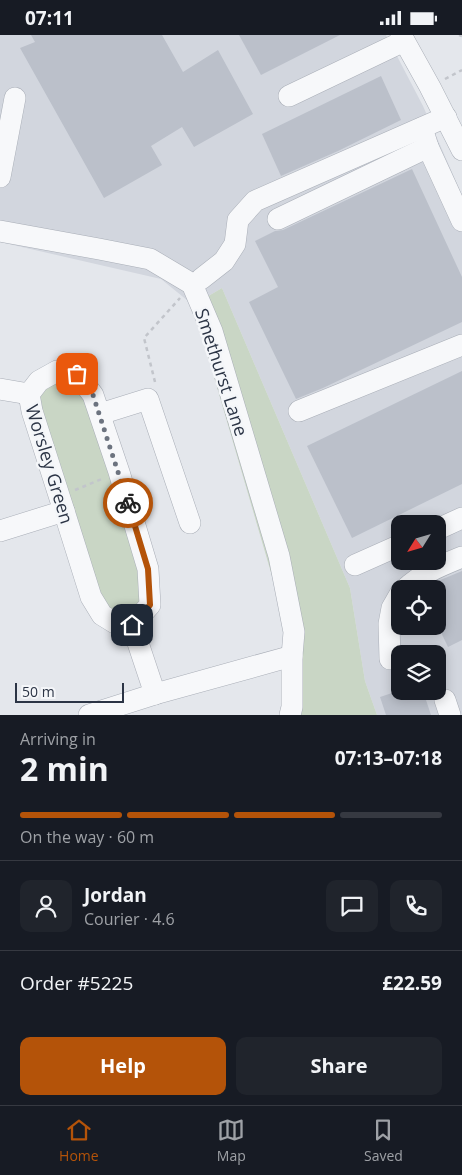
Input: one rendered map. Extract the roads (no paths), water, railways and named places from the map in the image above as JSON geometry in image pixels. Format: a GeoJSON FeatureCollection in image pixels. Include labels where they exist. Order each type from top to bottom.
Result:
{"type":"FeatureCollection","features":[{"type":"Feature","properties":{"kind":"street"},"geometry":{"type":"LineString","coordinates":[[289,96],[402,38],[462,150]]}},
{"type":"Feature","properties":{"kind":"street"},"geometry":{"type":"LineString","coordinates":[[0,177],[15,98]]}},
{"type":"Feature","properties":{"kind":"street"},"geometry":{"type":"LineString","coordinates":[[278,219],[425,137],[446,117]]}},
{"type":"Feature","properties":{"kind":"street"},"geometry":{"type":"LineString","coordinates":[[425,137],[462,221]]}},
{"type":"Feature","properties":{"kind":"street"},"geometry":{"type":"LineString","coordinates":[[0,231],[150,259],[197,282],[224,261],[235,244],[238,220],[255,201],[425,137]]}},
{"type":"Feature","properties":{"kind":"street","name":"Smethurst Lane"},"geometry":{"type":"LineString","coordinates":[[197,282],[279,555],[294,632],[292,707],[290,715]]}},
{"type":"Feature","properties":{"kind":"street"},"geometry":{"type":"LineString","coordinates":[[299,411],[462,345]]}},
{"type":"Feature","properties":{"kind":"street","name":"Worsley Green"},"geometry":{"type":"LineString","coordinates":[[56,371],[77,374],[93,395],[100,414],[148,569],[150,605],[132,625],[115,623],[102,615],[91,597],[32,411],[29,395],[39,381],[56,371]]}},
{"type":"Feature","properties":{"kind":"street"},"geometry":{"type":"LineString","coordinates":[[0,389],[29,395]]}},
{"type":"Feature","properties":{"kind":"street"},"geometry":{"type":"LineString","coordinates":[[100,414],[148,399],[190,523]]}},
{"type":"Feature","properties":{"kind":"street"},"geometry":{"type":"LineString","coordinates":[[0,531],[62,504]]}},
{"type":"Feature","properties":{"kind":"street"},"geometry":{"type":"LineString","coordinates":[[446,525],[462,518]]}},
{"type":"Feature","properties":{"kind":"street"},"geometry":{"type":"LineString","coordinates":[[355,565],[391,549]]}},
{"type":"Feature","properties":{"kind":"street"},"geometry":{"type":"LineString","coordinates":[[414,580],[441,565],[462,557]]}},
{"type":"Feature","properties":{"kind":"street"},"geometry":{"type":"LineString","coordinates":[[390,659],[389,624],[391,613]]}},
{"type":"Feature","properties":{"kind":"street"},"geometry":{"type":"LineString","coordinates":[[132,625],[154,695]]}},
{"type":"Feature","properties":{"kind":"street"},"geometry":{"type":"LineString","coordinates":[[89,715],[292,656]]}}]}
